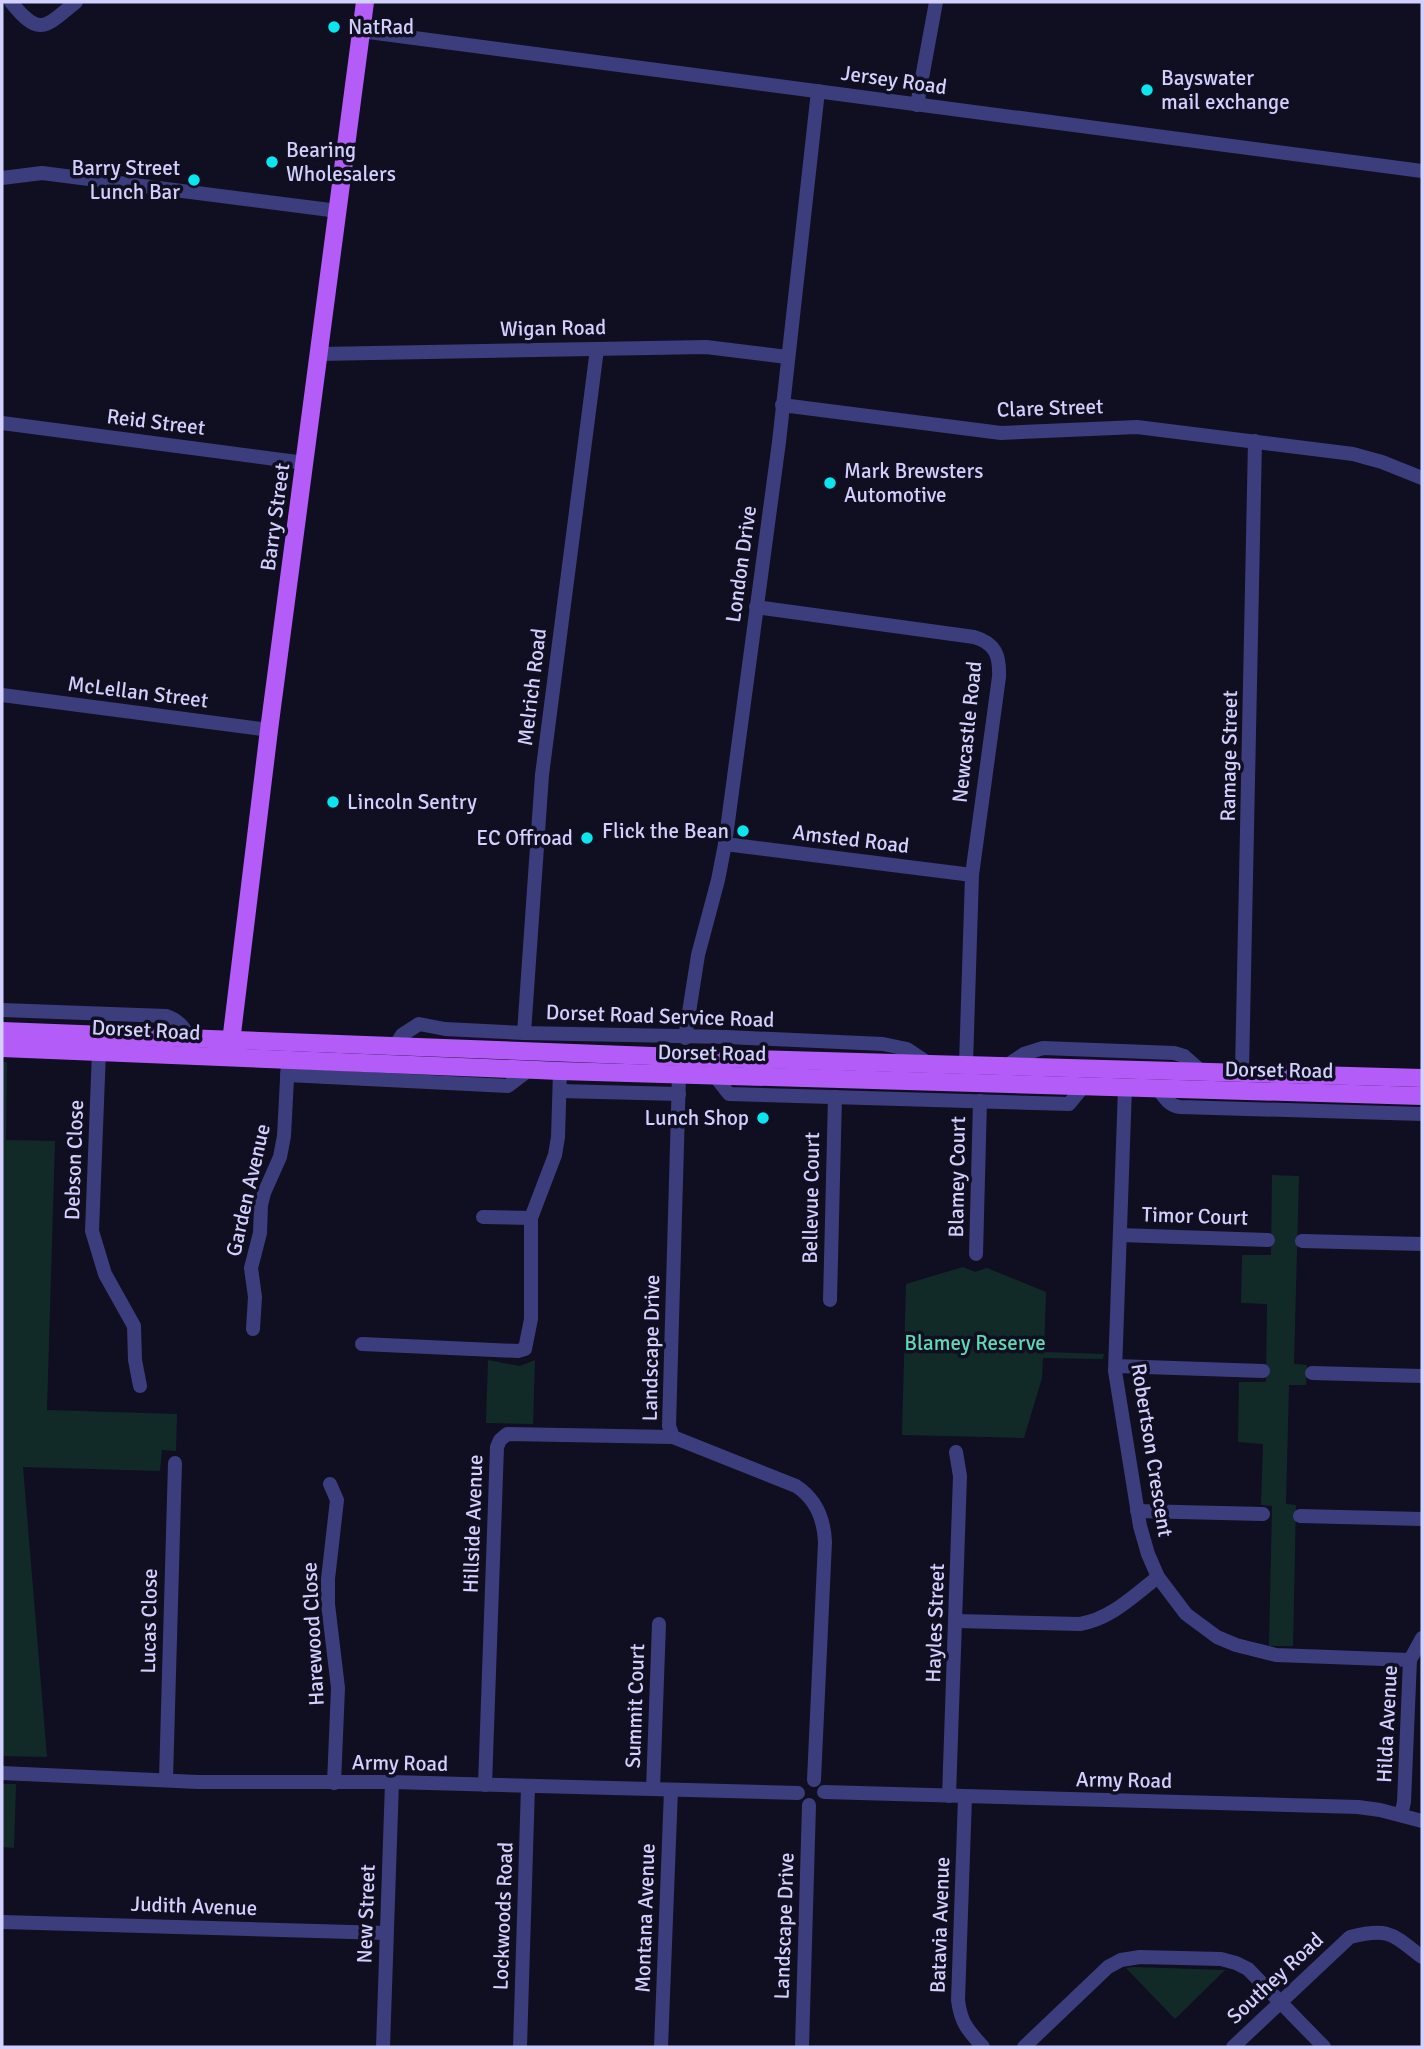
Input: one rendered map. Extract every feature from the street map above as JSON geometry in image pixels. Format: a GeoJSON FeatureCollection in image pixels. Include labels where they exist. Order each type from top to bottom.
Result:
{"type":"FeatureCollection","features":[{"type":"Feature","properties":{"kind":"main road","name":"Barry Street"},"geometry":{"type":"LineString","coordinates":[[230,1048],[365,2]]}},
{"type":"Feature","properties":{"kind":"main road","name":"Dorset Road"},"geometry":{"type":"LineString","coordinates":[[2,1031],[189,1037],[287,1067],[402,1064],[560,1071],[679,1066],[928,1063],[1422,1078]]}},
{"type":"Feature","properties":{"kind":"main road","name":"Dorset Road"},"geometry":{"type":"LineString","coordinates":[[2,1048],[99,1051],[395,1045],[679,1066],[713,1075],[1422,1096]]}},
{"type":"Feature","properties":{"kind":"main road"},"geometry":{"type":"LineString","coordinates":[[395,1045],[402,1064]]}},
{"type":"Feature","properties":{"kind":"main road"},"geometry":{"type":"LineString","coordinates":[[1125,1068],[1125,1088]]}},
{"type":"Feature","properties":{"kind":"main road"},"geometry":{"type":"LineString","coordinates":[[1242,1072],[1242,1091]]}},
{"type":"Feature","properties":{"kind":"main road"},"geometry":{"type":"LineString","coordinates":[[1375,1076],[1387,1095]]}},
{"type":"Feature","properties":{"kind":"street"},"geometry":{"type":"LineString","coordinates":[[11,2],[26,20],[39,25],[52,21],[76,2]]}},
{"type":"Feature","properties":{"kind":"street"},"geometry":{"type":"LineString","coordinates":[[918,104],[936,2]]}},
{"type":"Feature","properties":{"kind":"street","name":"Jersey Road"},"geometry":{"type":"LineString","coordinates":[[361,31],[1422,171]]}},
{"type":"Feature","properties":{"kind":"street","name":"London Drive"},"geometry":{"type":"LineString","coordinates":[[685,1038],[698,955],[725,844],[782,405],[818,91]]}},
{"type":"Feature","properties":{"kind":"street"},"geometry":{"type":"LineString","coordinates":[[2,178],[41,173],[338,211]]}},
{"type":"Feature","properties":{"kind":"street","name":"Wigan Road"},"geometry":{"type":"LineString","coordinates":[[319,354],[706,347],[787,357]]}},
{"type":"Feature","properties":{"kind":"street","name":"Melrich Road"},"geometry":{"type":"LineString","coordinates":[[524,1033],[542,775],[597,349]]}},
{"type":"Feature","properties":{"kind":"street","name":"Clare Street"},"geometry":{"type":"LineString","coordinates":[[782,405],[1002,433],[1137,427],[1319,449],[1382,462],[1422,478]]}},
{"type":"Feature","properties":{"kind":"street","name":"Reid Street"},"geometry":{"type":"LineString","coordinates":[[2,423],[305,463]]}},
{"type":"Feature","properties":{"kind":"street","name":"Ramage Street"},"geometry":{"type":"LineString","coordinates":[[1242,1072],[1255,441]]}},
{"type":"Feature","properties":{"kind":"street","name":"Newcastle Road"},"geometry":{"type":"LineString","coordinates":[[756,607],[974,637],[988,641],[999,661],[972,875],[966,1064]]}},
{"type":"Feature","properties":{"kind":"street","name":"McLellan Street"},"geometry":{"type":"LineString","coordinates":[[2,695],[269,730]]}},
{"type":"Feature","properties":{"kind":"street","name":"Amsted Road"},"geometry":{"type":"LineString","coordinates":[[725,844],[972,875]]}},
{"type":"Feature","properties":{"kind":"street"},"geometry":{"type":"LineString","coordinates":[[2,1010],[166,1016],[182,1025],[189,1037]]}},
{"type":"Feature","properties":{"kind":"street","name":"Dorset Road Service Road"},"geometry":{"type":"LineString","coordinates":[[395,1045],[402,1035],[419,1024],[445,1029],[524,1033],[727,1037],[883,1044],[907,1049],[928,1063]]}},
{"type":"Feature","properties":{"kind":"street"},"geometry":{"type":"LineString","coordinates":[[1006,1066],[1024,1054],[1043,1048],[1174,1053],[1184,1056],[1201,1071]]}},
{"type":"Feature","properties":{"kind":"street","name":"Debson Close"},"geometry":{"type":"LineString","coordinates":[[99,1051],[92,1231],[105,1274],[134,1326],[135,1360],[141,1386]]}},
{"type":"Feature","properties":{"kind":"street","name":"Landscape Drive"},"geometry":{"type":"LineString","coordinates":[[679,1066],[669,1426],[673,1437],[796,1486],[804,1491],[819,1510],[825,1542],[814,1780]]}},
{"type":"Feature","properties":{"kind":"street"},"geometry":{"type":"LineString","coordinates":[[287,1067],[509,1086],[529,1070]]}},
{"type":"Feature","properties":{"kind":"street","name":"Garden Avenue"},"geometry":{"type":"LineString","coordinates":[[253,1329],[256,1297],[251,1268],[260,1233],[264,1193],[279,1157],[284,1136],[287,1067]]}},
{"type":"Feature","properties":{"kind":"street"},"geometry":{"type":"LineString","coordinates":[[362,1344],[525,1349],[531,1319],[531,1218],[555,1155],[560,1071]]}},
{"type":"Feature","properties":{"kind":"street"},"geometry":{"type":"LineString","coordinates":[[713,1075],[729,1094],[1069,1104],[1083,1087]]}},
{"type":"Feature","properties":{"kind":"street"},"geometry":{"type":"LineString","coordinates":[[859,1097],[893,1081]]}},
{"type":"Feature","properties":{"kind":"street","name":"Robertson Crescent"},"geometry":{"type":"LineString","coordinates":[[1125,1088],[1116,1366],[1137,1511],[1147,1554],[1158,1577],[1186,1614],[1217,1637],[1236,1646],[1276,1655],[1410,1660]]}},
{"type":"Feature","properties":{"kind":"street"},"geometry":{"type":"LineString","coordinates":[[1158,1089],[1167,1102],[1180,1107],[1422,1114]]}},
{"type":"Feature","properties":{"kind":"street"},"geometry":{"type":"LineString","coordinates":[[559,1091],[679,1094]]}},
{"type":"Feature","properties":{"kind":"street","name":"Bellevue Court"},"geometry":{"type":"LineString","coordinates":[[830,1300],[835,1097]]}},
{"type":"Feature","properties":{"kind":"street","name":"Blamey Court"},"geometry":{"type":"LineString","coordinates":[[976,1254],[980,1101]]}},
{"type":"Feature","properties":{"kind":"street"},"geometry":{"type":"LineString","coordinates":[[483,1217],[531,1218]]}},
{"type":"Feature","properties":{"kind":"street","name":"Timor Court"},"geometry":{"type":"LineString","coordinates":[[1120,1235],[1268,1240]]}},
{"type":"Feature","properties":{"kind":"street"},"geometry":{"type":"LineString","coordinates":[[1301,1241],[1422,1244]]}},
{"type":"Feature","properties":{"kind":"street"},"geometry":{"type":"LineString","coordinates":[[1116,1366],[1263,1371]]}},
{"type":"Feature","properties":{"kind":"street"},"geometry":{"type":"LineString","coordinates":[[1311,1373],[1422,1376]]}},
{"type":"Feature","properties":{"kind":"street","name":"Hillside Avenue"},"geometry":{"type":"LineString","coordinates":[[485,1785],[497,1447],[500,1440],[508,1434],[673,1437]]}},
{"type":"Feature","properties":{"kind":"street","name":"Hayles Street"},"geometry":{"type":"LineString","coordinates":[[949,1796],[960,1476],[956,1452]]}},
{"type":"Feature","properties":{"kind":"street","name":"Lucas Close"},"geometry":{"type":"LineString","coordinates":[[166,1779],[175,1463]]}},
{"type":"Feature","properties":{"kind":"street","name":"Harewood Close"},"geometry":{"type":"LineString","coordinates":[[330,1485],[337,1500],[328,1579],[328,1604],[338,1688],[334,1783]]}},
{"type":"Feature","properties":{"kind":"street"},"geometry":{"type":"LineString","coordinates":[[1137,1511],[1263,1514]]}},
{"type":"Feature","properties":{"kind":"street"},"geometry":{"type":"LineString","coordinates":[[1300,1516],[1422,1519]]}},
{"type":"Feature","properties":{"kind":"street"},"geometry":{"type":"LineString","coordinates":[[956,1621],[1080,1624],[1096,1622],[1158,1577]]}},
{"type":"Feature","properties":{"kind":"street","name":"Summit Court"},"geometry":{"type":"LineString","coordinates":[[653,1789],[659,1624]]}},
{"type":"Feature","properties":{"kind":"street","name":"Hilda Avenue"},"geometry":{"type":"LineString","coordinates":[[1401,1815],[1404,1802],[1410,1660],[1422,1637]]}},
{"type":"Feature","properties":{"kind":"street","name":"Army Road"},"geometry":{"type":"LineString","coordinates":[[2,1773],[198,1782],[391,1782],[798,1793]]}},
{"type":"Feature","properties":{"kind":"street"},"geometry":{"type":"LineString","coordinates":[[814,1780],[819,1782],[824,1792],[820,1802],[809,1805],[802,1801],[798,1793],[803,1783],[814,1780]]}},
{"type":"Feature","properties":{"kind":"street","name":"New Street"},"geometry":{"type":"LineString","coordinates":[[383,2047],[391,1782]]}},
{"type":"Feature","properties":{"kind":"street","name":"Lockwoods Road"},"geometry":{"type":"LineString","coordinates":[[520,2047],[528,1786]]}},
{"type":"Feature","properties":{"kind":"street","name":"Montana Avenue"},"geometry":{"type":"LineString","coordinates":[[661,2047],[671,1790]]}},
{"type":"Feature","properties":{"kind":"street","name":"Army Road"},"geometry":{"type":"LineString","coordinates":[[824,1792],[1358,1807],[1422,1821]]}},
{"type":"Feature","properties":{"kind":"street","name":"Batavia Avenue"},"geometry":{"type":"LineString","coordinates":[[965,1797],[958,2000],[960,2017],[965,2027],[983,2047]]}},
{"type":"Feature","properties":{"kind":"street","name":"Landscape Drive"},"geometry":{"type":"LineString","coordinates":[[802,2047],[809,1805]]}},
{"type":"Feature","properties":{"kind":"street","name":"Judith Avenue"},"geometry":{"type":"LineString","coordinates":[[2,1922],[386,1933]]}},
{"type":"Feature","properties":{"kind":"street","name":"Southey Road"},"geometry":{"type":"LineString","coordinates":[[1233,2047],[1350,1937],[1367,1933],[1388,1933],[1422,1957]]}},
{"type":"Feature","properties":{"kind":"street"},"geometry":{"type":"LineString","coordinates":[[1024,2047],[1108,1967],[1121,1960],[1140,1957],[1221,1959],[1236,1963],[1248,1969],[1324,2047]]}},
{"type":"Feature","properties":{"kind":"green space"},"geometry":{"type":"Polygon","coordinates":[[[2,1062],[7,1062],[6,1140],[55,1141],[47,1410],[177,1414],[176,1451],[162,1450],[160,1471],[23,1467],[47,1757],[2,1756],[2,1062]]]}},
{"type":"Feature","properties":{"kind":"green space"},"geometry":{"type":"Polygon","coordinates":[[[1272,1175],[1299,1176],[1294,1364],[1307,1365],[1306,1385],[1289,1385],[1286,1504],[1296,1505],[1293,1646],[1269,1646],[1272,1506],[1261,1505],[1263,1444],[1238,1442],[1239,1382],[1266,1382],[1267,1304],[1241,1303],[1242,1255],[1271,1255],[1272,1175]]]}},
{"type":"Feature","properties":{"kind":"green space","name":"Blamey Reserve"},"geometry":{"type":"Polygon","coordinates":[[[963,1267],[975,1272],[987,1268],[1046,1292],[1044,1352],[1104,1354],[1103,1359],[1043,1358],[1042,1378],[1024,1438],[902,1435],[906,1284],[963,1267]]]}},
{"type":"Feature","properties":{"kind":"green space"},"geometry":{"type":"Polygon","coordinates":[[[488,1360],[520,1366],[535,1360],[533,1424],[486,1423],[488,1360]]]}},
{"type":"Feature","properties":{"kind":"green space"},"geometry":{"type":"Polygon","coordinates":[[[2,1784],[16,1784],[14,1848],[2,1847],[2,1784]]]}},
{"type":"Feature","properties":{"kind":"green space"},"geometry":{"type":"Polygon","coordinates":[[[1126,1968],[1225,1970],[1175,2019],[1126,1968]]]}},
{"type":"Feature","properties":{"kind":"place","name":"NatRad"},"geometry":{"type":"Point","coordinates":[334,27]}},
{"type":"Feature","properties":{"kind":"place","name":"Bayswater mail exchange"},"geometry":{"type":"Point","coordinates":[1147,90]}},
{"type":"Feature","properties":{"kind":"place","name":"Bearing Wholesalers"},"geometry":{"type":"Point","coordinates":[272,162]}},
{"type":"Feature","properties":{"kind":"place","name":"Barry Street Lunch Bar"},"geometry":{"type":"Point","coordinates":[194,180]}},
{"type":"Feature","properties":{"kind":"place","name":"Mark Brewsters Automotive"},"geometry":{"type":"Point","coordinates":[830,483]}},
{"type":"Feature","properties":{"kind":"place","name":"Lincoln Sentry"},"geometry":{"type":"Point","coordinates":[333,802]}},
{"type":"Feature","properties":{"kind":"place","name":"Flick the Bean"},"geometry":{"type":"Point","coordinates":[743,831]}},
{"type":"Feature","properties":{"kind":"place","name":"EC Offroad"},"geometry":{"type":"Point","coordinates":[587,838]}},
{"type":"Feature","properties":{"kind":"place","name":"Lunch Shop"},"geometry":{"type":"Point","coordinates":[763,1118]}}]}
